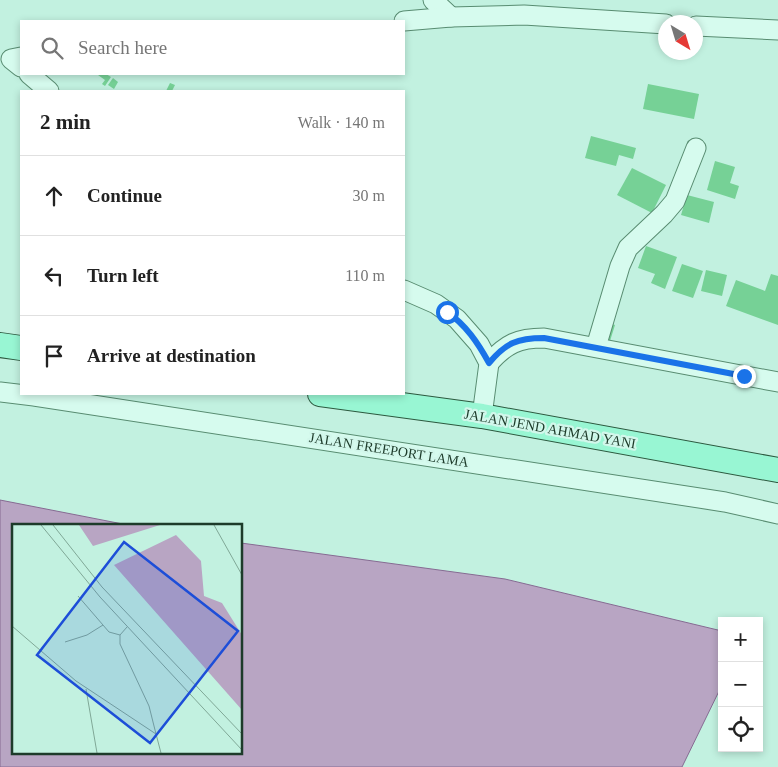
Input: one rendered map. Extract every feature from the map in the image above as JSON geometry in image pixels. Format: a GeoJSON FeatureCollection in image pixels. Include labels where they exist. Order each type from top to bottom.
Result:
{"type":"FeatureCollection","features":[{"type":"Feature","properties":{"kind":"main road"},"geometry":{"type":"LineString","coordinates":[[0,345],[20,348]]}},
{"type":"Feature","properties":{"kind":"main road","name":"JALAN JEND AHMAD YANI"},"geometry":{"type":"LineString","coordinates":[[327,395],[482,416],[778,470]]}},
{"type":"Feature","properties":{"kind":"street"},"geometry":{"type":"LineString","coordinates":[[433,0],[451,17]]}},
{"type":"Feature","properties":{"kind":"street"},"geometry":{"type":"LineString","coordinates":[[405,21],[451,17],[524,15],[658,23]]}},
{"type":"Feature","properties":{"kind":"street"},"geometry":{"type":"LineString","coordinates":[[703,26],[778,30]]}},
{"type":"Feature","properties":{"kind":"street"},"geometry":{"type":"LineString","coordinates":[[30,75],[48,90]]}},
{"type":"Feature","properties":{"kind":"street"},"geometry":{"type":"LineString","coordinates":[[596,347],[620,266],[628,248],[675,201],[696,148]]}},
{"type":"Feature","properties":{"kind":"street"},"geometry":{"type":"LineString","coordinates":[[405,290],[436,304],[458,319],[479,344],[489,363]]}},
{"type":"Feature","properties":{"kind":"street"},"geometry":{"type":"LineString","coordinates":[[482,416],[489,363],[500,349],[526,338],[552,339],[778,382]]}},
{"type":"Feature","properties":{"kind":"street","name":"JALAN FREEPORT LAMA"},"geometry":{"type":"LineString","coordinates":[[0,392],[20,395]]}},
{"type":"Feature","properties":{"kind":"street","name":"JALAN FREEPORT LAMA"},"geometry":{"type":"LineString","coordinates":[[21,395],[725,502],[778,514]]}},
{"type":"Feature","properties":{"kind":"shaded area"},"geometry":{"type":"Polygon","coordinates":[[[0,500],[123,524],[12,524],[12,754],[242,754],[242,543],[505,579],[718,630],[718,693],[682,767],[0,767],[0,500]]]}},
{"type":"Feature","properties":{"kind":"building"},"geometry":{"type":"Polygon","coordinates":[[[98,75],[111,77],[105,86],[102,84],[105,80],[98,75]]]}},
{"type":"Feature","properties":{"kind":"building"},"geometry":{"type":"Polygon","coordinates":[[[113,78],[118,82],[114,89],[108,85],[113,78]]]}},
{"type":"Feature","properties":{"kind":"building"},"geometry":{"type":"Polygon","coordinates":[[[170,83],[175,85],[172,90],[166,90],[170,83]]]}},
{"type":"Feature","properties":{"kind":"building"},"geometry":{"type":"Polygon","coordinates":[[[648,84],[699,94],[694,119],[643,109],[648,84]]]}},
{"type":"Feature","properties":{"kind":"building"},"geometry":{"type":"Polygon","coordinates":[[[591,136],[636,148],[633,159],[619,155],[616,166],[585,158],[591,136]]]}},
{"type":"Feature","properties":{"kind":"building"},"geometry":{"type":"Polygon","coordinates":[[[715,161],[735,167],[730,183],[739,186],[735,199],[707,190],[715,161]]]}},
{"type":"Feature","properties":{"kind":"building"},"geometry":{"type":"Polygon","coordinates":[[[632,168],[666,185],[652,213],[617,195],[632,168]]]}},
{"type":"Feature","properties":{"kind":"building"},"geometry":{"type":"Polygon","coordinates":[[[687,195],[714,202],[709,223],[681,215],[687,195]]]}},
{"type":"Feature","properties":{"kind":"building"},"geometry":{"type":"Polygon","coordinates":[[[646,246],[677,257],[665,289],[651,283],[655,274],[638,268],[646,246]]]}},
{"type":"Feature","properties":{"kind":"building"},"geometry":{"type":"Polygon","coordinates":[[[682,264],[703,271],[693,298],[672,291],[682,264]]]}},
{"type":"Feature","properties":{"kind":"building"},"geometry":{"type":"Polygon","coordinates":[[[706,270],[727,275],[722,296],[701,291],[706,270]]]}},
{"type":"Feature","properties":{"kind":"building"},"geometry":{"type":"Polygon","coordinates":[[[771,274],[778,276],[778,325],[726,306],[736,280],[765,291],[771,274]]]}},
{"type":"Feature","properties":{"kind":"building"},"geometry":{"type":"Polygon","coordinates":[[[605,321],[615,325],[610,341],[599,337],[605,321]]]}},
{"type":"Feature","properties":{"kind":"route"},"geometry":{"type":"LineString","coordinates":[[447,312],[458,319],[479,344],[489,363],[500,349],[513,343],[526,338],[544,338],[569,341],[744,376]]}}]}
